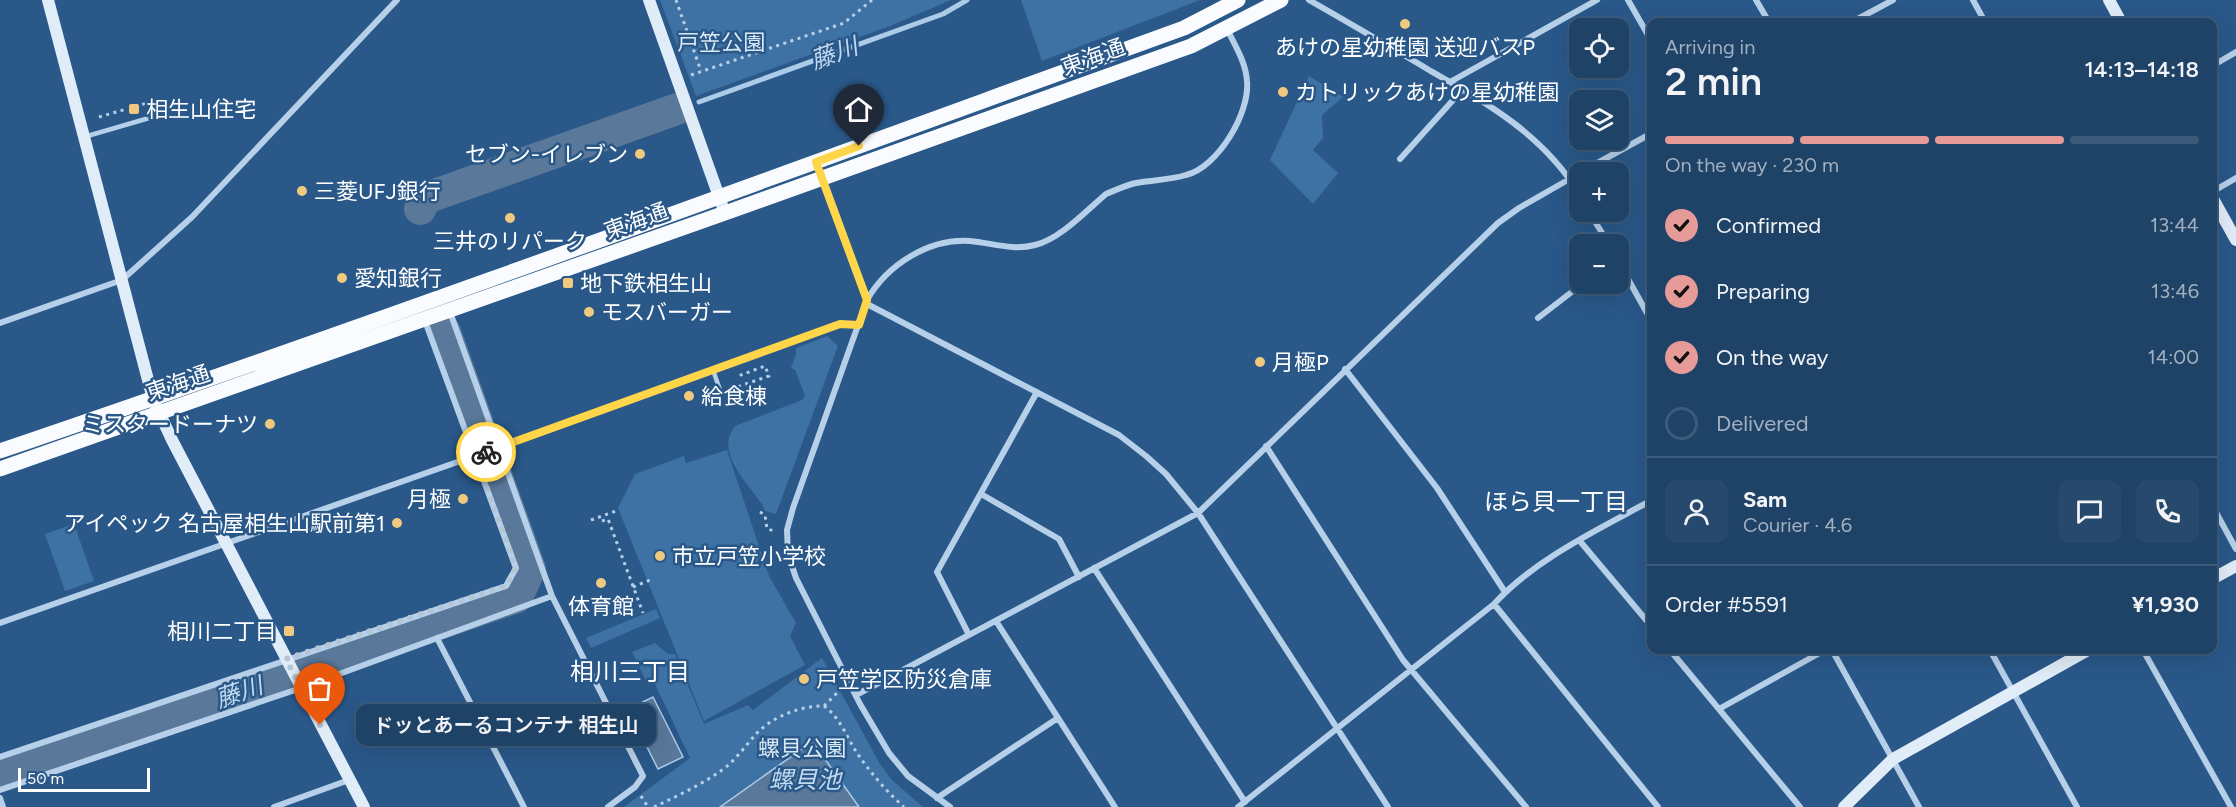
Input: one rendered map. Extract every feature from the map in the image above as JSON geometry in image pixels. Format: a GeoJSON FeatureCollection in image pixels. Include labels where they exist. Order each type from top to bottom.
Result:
{"type":"FeatureCollection","features":[{"type":"Feature","properties":{"kind":"main road","name":"東海通"},"geometry":{"type":"LineString","coordinates":[[0,469],[156,406],[1184,28],[1238,0]]}},
{"type":"Feature","properties":{"kind":"main road","name":"東海通"},"geometry":{"type":"LineString","coordinates":[[0,451],[156,406],[450,311],[1191,45],[1281,0]]}},
{"type":"Feature","properties":{"kind":"street"},"geometry":{"type":"LineString","coordinates":[[48,0],[156,406],[364,807]]}},
{"type":"Feature","properties":{"kind":"street"},"geometry":{"type":"LineString","coordinates":[[0,323],[122,280],[192,217],[397,0]]}},
{"type":"Feature","properties":{"kind":"street"},"geometry":{"type":"LineString","coordinates":[[649,0],[725,213]]}},
{"type":"Feature","properties":{"kind":"street"},"geometry":{"type":"LineString","coordinates":[[1309,0],[1502,113],[1527,133],[1569,177]]}},
{"type":"Feature","properties":{"kind":"street"},"geometry":{"type":"LineString","coordinates":[[1450,82],[1597,0]]}},
{"type":"Feature","properties":{"kind":"street"},"geometry":{"type":"LineString","coordinates":[[1628,0],[1647,33]]}},
{"type":"Feature","properties":{"kind":"street"},"geometry":{"type":"LineString","coordinates":[[1756,0],[1767,18]]}},
{"type":"Feature","properties":{"kind":"street"},"geometry":{"type":"LineString","coordinates":[[1866,18],[1893,0]]}},
{"type":"Feature","properties":{"kind":"street"},"geometry":{"type":"LineString","coordinates":[[1973,0],[1983,18]]}},
{"type":"Feature","properties":{"kind":"street"},"geometry":{"type":"LineString","coordinates":[[2109,0],[2119,18]]}},
{"type":"Feature","properties":{"kind":"street"},"geometry":{"type":"LineString","coordinates":[[950,807],[908,776],[889,753],[856,695],[796,578],[788,554],[787,530],[867,302],[877,284],[910,256],[940,243],[968,241],[1006,247],[1037,245],[1052,239],[1106,194],[1133,183],[1187,176],[1202,169],[1222,149],[1245,106],[1248,82],[1244,67],[1227,29]]}},
{"type":"Feature","properties":{"kind":"street"},"geometry":{"type":"LineString","coordinates":[[2217,63],[2236,52]]}},
{"type":"Feature","properties":{"kind":"street"},"geometry":{"type":"LineString","coordinates":[[1400,159],[1463,89]]}},
{"type":"Feature","properties":{"kind":"street"},"geometry":{"type":"LineString","coordinates":[[1600,162],[1647,136]]}},
{"type":"Feature","properties":{"kind":"street"},"geometry":{"type":"LineString","coordinates":[[816,162],[867,302],[1119,435],[1166,474],[1198,513],[1388,807]]}},
{"type":"Feature","properties":{"kind":"street"},"geometry":{"type":"LineString","coordinates":[[2217,189],[2236,178]]}},
{"type":"Feature","properties":{"kind":"street"},"geometry":{"type":"LineString","coordinates":[[856,695],[1198,513],[1497,223],[1569,179]]}},
{"type":"Feature","properties":{"kind":"street"},"geometry":{"type":"LineString","coordinates":[[2217,207],[2236,240]]}},
{"type":"Feature","properties":{"kind":"street"},"geometry":{"type":"LineString","coordinates":[[1629,281],[1647,313]]}},
{"type":"Feature","properties":{"kind":"street"},"geometry":{"type":"LineString","coordinates":[[1538,318],[1569,294]]}},
{"type":"Feature","properties":{"kind":"street"},"geometry":{"type":"LineString","coordinates":[[450,311],[552,596],[643,776],[635,787],[608,807]]}},
{"type":"Feature","properties":{"kind":"street"},"geometry":{"type":"LineString","coordinates":[[0,757],[288,663],[506,586],[516,568],[424,320]]}},
{"type":"Feature","properties":{"kind":"street"},"geometry":{"type":"LineString","coordinates":[[0,623],[492,450],[840,324],[859,325]]}},
{"type":"Feature","properties":{"kind":"street"},"geometry":{"type":"LineString","coordinates":[[1345,369],[1437,488],[1505,592]]}},
{"type":"Feature","properties":{"kind":"street"},"geometry":{"type":"LineString","coordinates":[[969,635],[937,573],[1037,392]]}},
{"type":"Feature","properties":{"kind":"street"},"geometry":{"type":"LineString","coordinates":[[1266,446],[1403,660],[1526,807]]}},
{"type":"Feature","properties":{"kind":"street"},"geometry":{"type":"LineString","coordinates":[[981,494],[1059,539],[1079,577]]}},
{"type":"Feature","properties":{"kind":"street"},"geometry":{"type":"LineString","coordinates":[[1238,807],[1494,604],[1505,592],[1579,540],[1647,503]]}},
{"type":"Feature","properties":{"kind":"street"},"geometry":{"type":"LineString","coordinates":[[2217,514],[2236,549]]}},
{"type":"Feature","properties":{"kind":"street"},"geometry":{"type":"LineString","coordinates":[[1579,540],[1647,621]]}},
{"type":"Feature","properties":{"kind":"street"},"geometry":{"type":"LineString","coordinates":[[2217,576],[2236,566]]}},
{"type":"Feature","properties":{"kind":"street"},"geometry":{"type":"LineString","coordinates":[[1094,568],[1245,802]]}},
{"type":"Feature","properties":{"kind":"street"},"geometry":{"type":"LineString","coordinates":[[0,790],[299,684],[437,639],[552,596]]}},
{"type":"Feature","properties":{"kind":"street"},"geometry":{"type":"LineString","coordinates":[[1494,604],[1658,807]]}},
{"type":"Feature","properties":{"kind":"street"},"geometry":{"type":"LineString","coordinates":[[996,621],[1115,807]]}},
{"type":"Feature","properties":{"kind":"street"},"geometry":{"type":"LineString","coordinates":[[437,639],[524,807]]}},
{"type":"Feature","properties":{"kind":"street"},"geometry":{"type":"LineString","coordinates":[[1673,654],[1800,807]]}},
{"type":"Feature","properties":{"kind":"street"},"geometry":{"type":"LineString","coordinates":[[1719,709],[1818,654]]}},
{"type":"Feature","properties":{"kind":"street"},"geometry":{"type":"LineString","coordinates":[[1834,654],[1919,807]]}},
{"type":"Feature","properties":{"kind":"street"},"geometry":{"type":"LineString","coordinates":[[1992,654],[2077,807]]}},
{"type":"Feature","properties":{"kind":"street"},"geometry":{"type":"LineString","coordinates":[[1844,807],[1893,759],[2081,654]]}},
{"type":"Feature","properties":{"kind":"street"},"geometry":{"type":"LineString","coordinates":[[2145,654],[2231,807]]}},
{"type":"Feature","properties":{"kind":"street"},"geometry":{"type":"LineString","coordinates":[[937,798],[1058,718]]}},
{"type":"Feature","properties":{"kind":"street"},"geometry":{"type":"LineString","coordinates":[[274,807],[349,780]]}},
{"type":"Feature","properties":{"kind":"street"},"geometry":{"type":"LineString","coordinates":[[0,798],[3,807]]}},
{"type":"Feature","properties":{"kind":"lane"},"geometry":{"type":"LineString","coordinates":[[84,136],[156,116]]}},
{"type":"Feature","properties":{"kind":"lane"},"geometry":{"type":"LineString","coordinates":[[713,370],[721,393]]}},
{"type":"Feature","properties":{"kind":"path"},"geometry":{"type":"LineString","coordinates":[[676,0],[701,71]]}},
{"type":"Feature","properties":{"kind":"path"},"geometry":{"type":"LineString","coordinates":[[678,81],[701,71],[844,23],[872,0]]}},
{"type":"Feature","properties":{"kind":"path"},"geometry":{"type":"LineString","coordinates":[[99,117],[154,101]]}},
{"type":"Feature","properties":{"kind":"path"},"geometry":{"type":"LineString","coordinates":[[721,393],[769,376],[769,371],[765,366],[751,372]]}},
{"type":"Feature","properties":{"kind":"path"},"geometry":{"type":"LineString","coordinates":[[591,520],[619,510]]}},
{"type":"Feature","properties":{"kind":"path"},"geometry":{"type":"LineString","coordinates":[[760,512],[765,515],[767,529],[777,531]]}},
{"type":"Feature","properties":{"kind":"path"},"geometry":{"type":"LineString","coordinates":[[602,521],[608,519],[643,613]]}},
{"type":"Feature","properties":{"kind":"path"},"geometry":{"type":"LineString","coordinates":[[634,586],[649,580]]}},
{"type":"Feature","properties":{"kind":"path"},"geometry":{"type":"LineString","coordinates":[[654,807],[701,784],[725,768],[759,731],[772,722],[808,707],[824,706],[841,689]]}},
{"type":"Feature","properties":{"kind":"path"},"geometry":{"type":"LineString","coordinates":[[824,706],[835,717],[857,753],[882,785],[904,807]]}},
{"type":"Feature","properties":{"kind":"green space","name":"戸笠公園"},"geometry":{"type":"Polygon","coordinates":[[[660,0],[951,0],[890,26],[696,96],[660,0]]]}},
{"type":"Feature","properties":{"kind":"green space"},"geometry":{"type":"Polygon","coordinates":[[[1021,0],[1200,0],[1042,61],[1021,0]]]}},
{"type":"Feature","properties":{"kind":"green space"},"geometry":{"type":"Polygon","coordinates":[[[1309,76],[1343,97],[1322,115],[1323,138],[1313,150],[1338,173],[1313,204],[1270,160],[1309,76]]]}},
{"type":"Feature","properties":{"kind":"green space"},"geometry":{"type":"Polygon","coordinates":[[[827,336],[838,346],[776,514],[765,511],[735,467],[728,446],[730,436],[735,426],[802,400],[805,395],[795,370],[791,368],[796,348],[827,336]]]}},
{"type":"Feature","properties":{"kind":"green space"},"geometry":{"type":"Polygon","coordinates":[[[727,450],[769,576],[796,623],[790,636],[805,665],[704,721],[618,508],[635,474],[684,456],[686,463],[727,450]]]}},
{"type":"Feature","properties":{"kind":"green space"},"geometry":{"type":"Polygon","coordinates":[[[74,524],[94,581],[65,591],[45,534],[74,524]]]}},
{"type":"Feature","properties":{"kind":"green space"},"geometry":{"type":"Polygon","coordinates":[[[656,609],[660,618],[591,648],[586,638],[656,609]]]}},
{"type":"Feature","properties":{"kind":"green space","name":"螺貝公園"},"geometry":{"type":"Polygon","coordinates":[[[655,643],[668,654],[675,654],[704,724],[748,705],[753,710],[822,658],[880,764],[892,780],[923,807],[624,807],[690,758],[654,682],[648,685],[632,652],[655,643]]]}},
{"type":"Feature","properties":{"kind":"water"},"geometry":{"type":"Polygon","coordinates":[[[653,697],[683,757],[658,769],[628,709],[653,697]]]}},
{"type":"Feature","properties":{"kind":"water","name":"螺貝池"},"geometry":{"type":"Polygon","coordinates":[[[809,744],[815,745],[859,807],[720,807],[809,744]]]}},
{"type":"Feature","properties":{"kind":"waterway","name":"藤川"},"geometry":{"type":"LineString","coordinates":[[699,102],[943,14],[967,0]]}},
{"type":"Feature","properties":{"kind":"waterway","name":"藤川"},"geometry":{"type":"LineString","coordinates":[[420,209],[426,198],[677,109]]}},
{"type":"Feature","properties":{"kind":"waterway","name":"藤川"},"geometry":{"type":"LineString","coordinates":[[0,775],[517,597],[530,569],[445,332]]}},
{"type":"Feature","properties":{"kind":"way so far"},"geometry":{"type":"LineString","coordinates":[[320,725],[286,659],[506,586],[516,568],[475,456],[486,452]]}},
{"type":"Feature","properties":{"kind":"place","name":"あけの星幼稚園 送迎バスP"},"geometry":{"type":"Point","coordinates":[1405,24]}},
{"type":"Feature","properties":{"kind":"place","name":"カトリックあけの星幼稚園"},"geometry":{"type":"Point","coordinates":[1283,92]}},
{"type":"Feature","properties":{"kind":"place","name":"相生山住宅"},"geometry":{"type":"Point","coordinates":[134,109]}},
{"type":"Feature","properties":{"kind":"place","name":"セブン-イレブン"},"geometry":{"type":"Point","coordinates":[640,154]}},
{"type":"Feature","properties":{"kind":"place","name":"三菱UFJ銀行"},"geometry":{"type":"Point","coordinates":[302,191]}},
{"type":"Feature","properties":{"kind":"place","name":"三井のリパーク"},"geometry":{"type":"Point","coordinates":[510,218]}},
{"type":"Feature","properties":{"kind":"place","name":"愛知銀行"},"geometry":{"type":"Point","coordinates":[342,278]}},
{"type":"Feature","properties":{"kind":"place","name":"地下鉄相生山"},"geometry":{"type":"Point","coordinates":[568,283]}},
{"type":"Feature","properties":{"kind":"place","name":"モスバーガー"},"geometry":{"type":"Point","coordinates":[589,312]}},
{"type":"Feature","properties":{"kind":"place","name":"月極P"},"geometry":{"type":"Point","coordinates":[1260,362]}},
{"type":"Feature","properties":{"kind":"place","name":"給食棟"},"geometry":{"type":"Point","coordinates":[689,396]}},
{"type":"Feature","properties":{"kind":"place","name":"ミスタードーナツ"},"geometry":{"type":"Point","coordinates":[270,424]}},
{"type":"Feature","properties":{"kind":"place","name":"月極"},"geometry":{"type":"Point","coordinates":[463,499]}},
{"type":"Feature","properties":{"kind":"place","name":"アイペック 名古屋相生山駅前第1"},"geometry":{"type":"Point","coordinates":[397,523]}},
{"type":"Feature","properties":{"kind":"place","name":"市立戸笠小学校"},"geometry":{"type":"Point","coordinates":[660,556]}},
{"type":"Feature","properties":{"kind":"place","name":"体育館"},"geometry":{"type":"Point","coordinates":[601,583]}},
{"type":"Feature","properties":{"kind":"place","name":"相川二丁目"},"geometry":{"type":"Point","coordinates":[289,631]}},
{"type":"Feature","properties":{"kind":"place","name":"戸笠学区防災倉庫"},"geometry":{"type":"Point","coordinates":[804,679]}},
{"type":"Feature","properties":{"kind":"place","name":"ドッとあーるコンテナ 相生山"},"geometry":{"type":"Point","coordinates":[320,725]}},
{"type":"Feature","properties":{"kind":"district","name":"ほら貝一丁目"},"geometry":{"type":"Point","coordinates":[1556,501]}},
{"type":"Feature","properties":{"kind":"district","name":"相川三丁目"},"geometry":{"type":"Point","coordinates":[630,671]}},
{"type":"Feature","properties":{"kind":"route"},"geometry":{"type":"LineString","coordinates":[[486,452],[840,324],[859,325],[867,300],[816,162],[859,146]]}}]}
